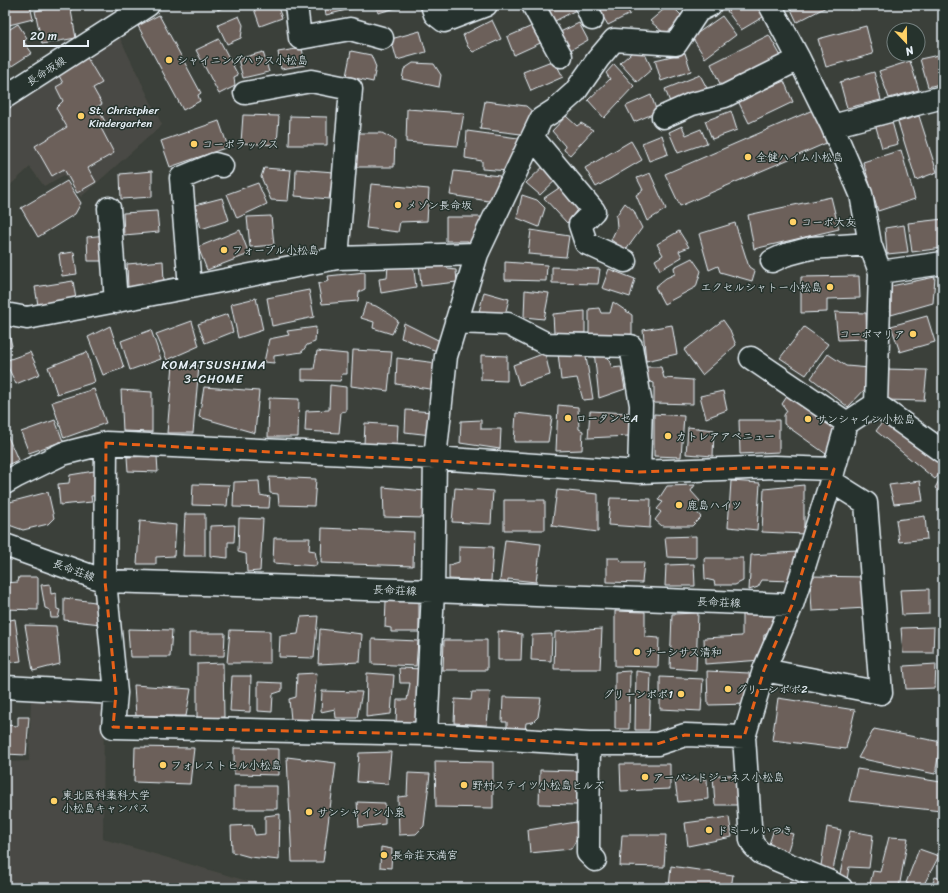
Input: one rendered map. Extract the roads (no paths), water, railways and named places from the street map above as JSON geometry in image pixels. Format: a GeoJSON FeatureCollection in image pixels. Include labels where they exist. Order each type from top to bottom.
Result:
{"type":"FeatureCollection","features":[{"type":"Feature","properties":{"kind":"street","name":"長命坂線"},"geometry":{"type":"LineString","coordinates":[[5,97],[148,5]]}},
{"type":"Feature","properties":{"kind":"street"},"geometry":{"type":"LineString","coordinates":[[296,5],[300,38],[350,29],[382,38]]}},
{"type":"Feature","properties":{"kind":"street"},"geometry":{"type":"LineString","coordinates":[[432,5],[435,14],[444,21],[486,5]]}},
{"type":"Feature","properties":{"kind":"street"},"geometry":{"type":"LineString","coordinates":[[533,5],[561,56]]}},
{"type":"Feature","properties":{"kind":"street"},"geometry":{"type":"LineString","coordinates":[[426,734],[433,591],[435,458],[446,356],[476,254],[541,119],[555,110],[575,92],[598,59],[614,40],[676,44],[698,11],[710,5]]}},
{"type":"Feature","properties":{"kind":"street"},"geometry":{"type":"LineString","coordinates":[[770,5],[832,126],[861,194],[870,244],[880,272],[876,404]]}},
{"type":"Feature","properties":{"kind":"street"},"geometry":{"type":"LineString","coordinates":[[664,117],[692,104],[725,96],[799,59]]}},
{"type":"Feature","properties":{"kind":"street"},"geometry":{"type":"LineString","coordinates":[[245,93],[311,81],[351,89],[337,258]]}},
{"type":"Feature","properties":{"kind":"street"},"geometry":{"type":"LineString","coordinates":[[832,126],[943,97]]}},
{"type":"Feature","properties":{"kind":"street"},"geometry":{"type":"LineString","coordinates":[[533,138],[594,211],[580,225],[586,243],[625,261]]}},
{"type":"Feature","properties":{"kind":"street"},"geometry":{"type":"LineString","coordinates":[[190,287],[181,178],[214,164],[222,166]]}},
{"type":"Feature","properties":{"kind":"street"},"geometry":{"type":"LineString","coordinates":[[109,208],[116,302]]}},
{"type":"Feature","properties":{"kind":"street"},"geometry":{"type":"LineString","coordinates":[[772,261],[785,255],[810,248],[870,244]]}},
{"type":"Feature","properties":{"kind":"street"},"geometry":{"type":"LineString","coordinates":[[5,314],[27,318],[116,302],[337,258],[476,254]]}},
{"type":"Feature","properties":{"kind":"street"},"geometry":{"type":"LineString","coordinates":[[880,272],[943,263]]}},
{"type":"Feature","properties":{"kind":"street"},"geometry":{"type":"LineString","coordinates":[[456,322],[508,324],[547,344],[631,346],[641,405],[639,472]]}},
{"type":"Feature","properties":{"kind":"street"},"geometry":{"type":"LineString","coordinates":[[751,358],[847,423]]}},
{"type":"Feature","properties":{"kind":"street"},"geometry":{"type":"LineString","coordinates":[[841,888],[761,853],[754,846],[751,840],[744,737],[764,670],[792,605],[847,423],[876,404]]}},
{"type":"Feature","properties":{"kind":"street"},"geometry":{"type":"LineString","coordinates":[[876,404],[943,452]]}},
{"type":"Feature","properties":{"kind":"street"},"geometry":{"type":"LineString","coordinates":[[106,443],[105,581],[116,693],[113,727],[426,734],[589,744],[657,744],[685,735],[744,737]]}},
{"type":"Feature","properties":{"kind":"street"},"geometry":{"type":"LineString","coordinates":[[5,483],[62,454],[106,443],[435,458],[639,472],[774,466],[832,475],[866,504],[881,693],[764,670]]}},
{"type":"Feature","properties":{"kind":"street","name":"長命荘線"},"geometry":{"type":"LineString","coordinates":[[5,545],[105,581],[433,591],[792,605]]}},
{"type":"Feature","properties":{"kind":"street"},"geometry":{"type":"LineString","coordinates":[[5,687],[116,693]]}},
{"type":"Feature","properties":{"kind":"street"},"geometry":{"type":"LineString","coordinates":[[589,744],[588,853],[595,860]]}},
{"type":"Feature","properties":{"kind":"place","name":"シャイニングハウス小松島"},"geometry":{"type":"Point","coordinates":[169,60]}},
{"type":"Feature","properties":{"kind":"place","name":"St. Christpher Kindergarten"},"geometry":{"type":"Point","coordinates":[81,116]}},
{"type":"Feature","properties":{"kind":"place","name":"コーポラックス"},"geometry":{"type":"Point","coordinates":[194,144]}},
{"type":"Feature","properties":{"kind":"place","name":"全健ハイム小松島"},"geometry":{"type":"Point","coordinates":[748,157]}},
{"type":"Feature","properties":{"kind":"place","name":"メゾン長命坂"},"geometry":{"type":"Point","coordinates":[398,205]}},
{"type":"Feature","properties":{"kind":"place","name":"コーポ大友"},"geometry":{"type":"Point","coordinates":[793,222]}},
{"type":"Feature","properties":{"kind":"place","name":"フォーブル小松島"},"geometry":{"type":"Point","coordinates":[224,250]}},
{"type":"Feature","properties":{"kind":"place","name":"エクセルシャトー小松島"},"geometry":{"type":"Point","coordinates":[830,287]}},
{"type":"Feature","properties":{"kind":"place","name":"コーポマリア"},"geometry":{"type":"Point","coordinates":[913,334]}},
{"type":"Feature","properties":{"kind":"place","name":"ロータンセA"},"geometry":{"type":"Point","coordinates":[568,418]}},
{"type":"Feature","properties":{"kind":"place","name":"サンシャイン小松島"},"geometry":{"type":"Point","coordinates":[808,419]}},
{"type":"Feature","properties":{"kind":"place","name":"カトレアアベニュー"},"geometry":{"type":"Point","coordinates":[668,436]}},
{"type":"Feature","properties":{"kind":"place","name":"鹿島ハイツ"},"geometry":{"type":"Point","coordinates":[679,505]}},
{"type":"Feature","properties":{"kind":"place","name":"ナーシサス清和"},"geometry":{"type":"Point","coordinates":[637,652]}},
{"type":"Feature","properties":{"kind":"place","name":"グリーンポポ2"},"geometry":{"type":"Point","coordinates":[728,689]}},
{"type":"Feature","properties":{"kind":"place","name":"グリーンポポ1"},"geometry":{"type":"Point","coordinates":[681,694]}},
{"type":"Feature","properties":{"kind":"place","name":"フォレストヒル小松島"},"geometry":{"type":"Point","coordinates":[163,765]}},
{"type":"Feature","properties":{"kind":"place","name":"アーバンドジュネス小松島"},"geometry":{"type":"Point","coordinates":[645,777]}},
{"type":"Feature","properties":{"kind":"place","name":"野村ステイツ小松島ヒルズ"},"geometry":{"type":"Point","coordinates":[464,785]}},
{"type":"Feature","properties":{"kind":"place","name":"東北医科薬科大学 小松島キャンパス"},"geometry":{"type":"Point","coordinates":[54,801]}},
{"type":"Feature","properties":{"kind":"place","name":"サンシャイン小泉"},"geometry":{"type":"Point","coordinates":[309,812]}},
{"type":"Feature","properties":{"kind":"place","name":"ドミールいつき"},"geometry":{"type":"Point","coordinates":[709,830]}},
{"type":"Feature","properties":{"kind":"place","name":"長命荘天満宮"},"geometry":{"type":"Point","coordinates":[384,855]}},
{"type":"Feature","properties":{"kind":"district","name":"KOMATSUSHIMA 3-CHOME"},"geometry":{"type":"Point","coordinates":[214,372]}}]}
